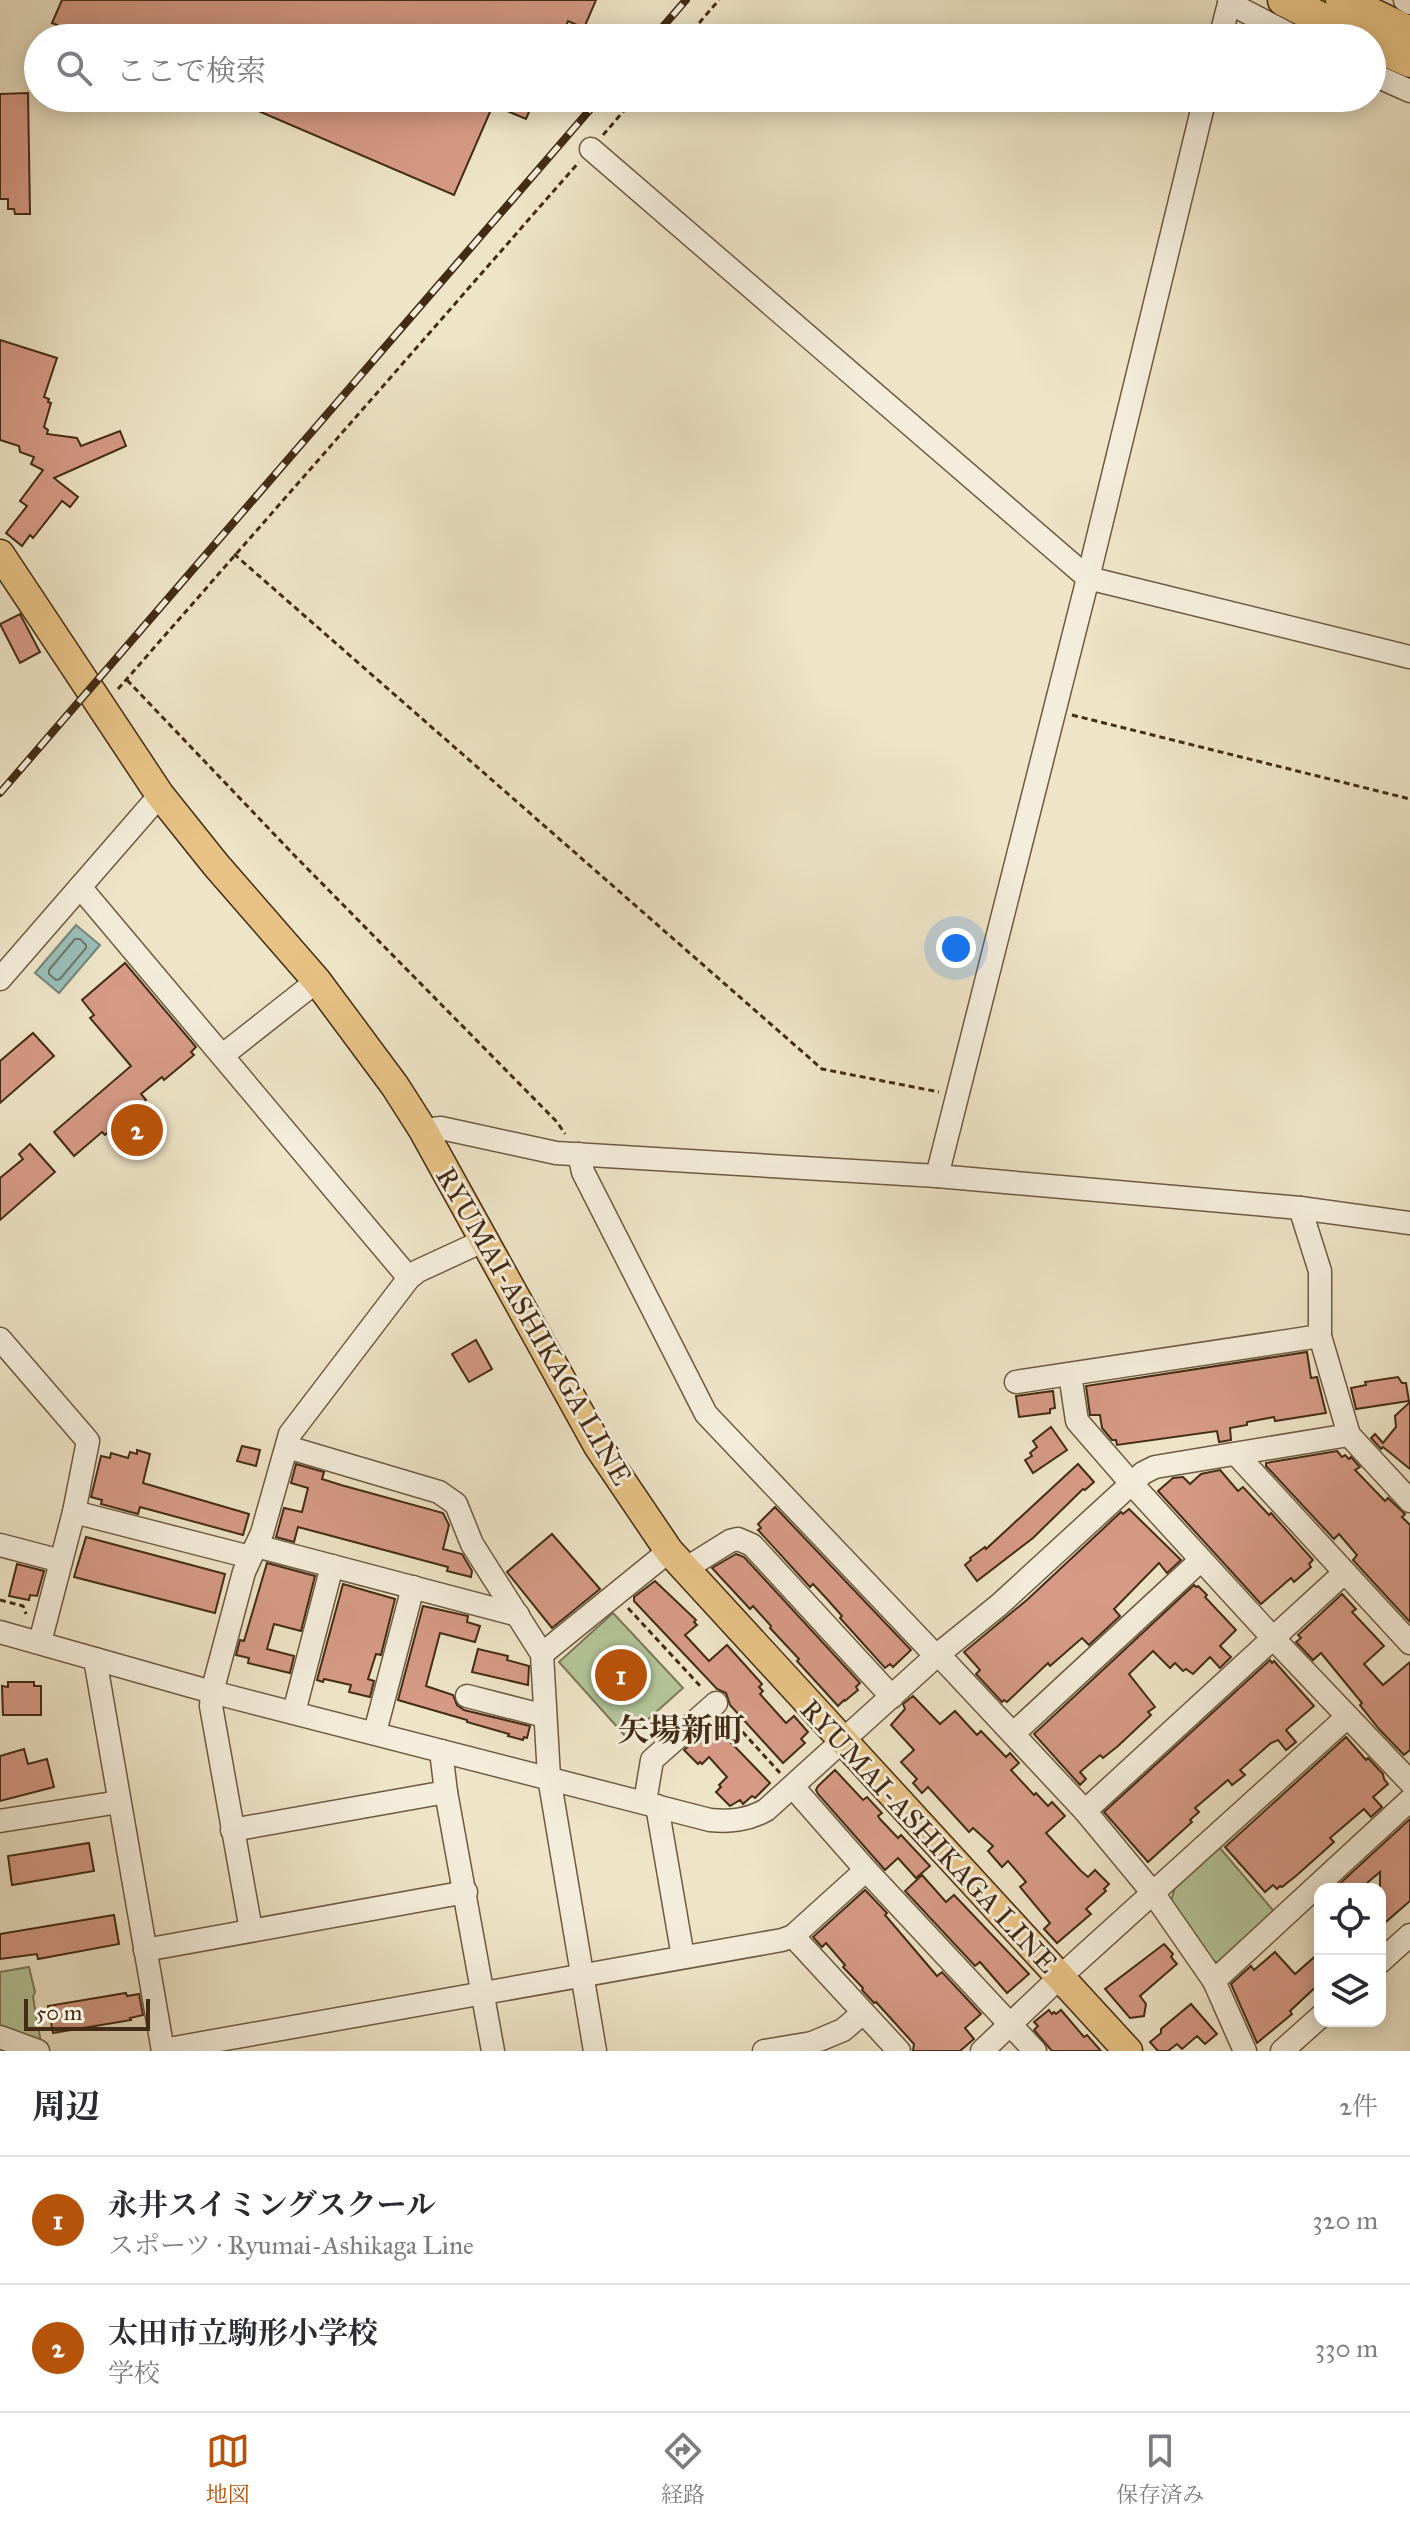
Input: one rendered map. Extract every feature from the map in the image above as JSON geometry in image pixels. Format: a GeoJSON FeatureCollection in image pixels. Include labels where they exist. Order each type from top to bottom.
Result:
{"type":"FeatureCollection","features":[{"type":"Feature","properties":{"kind":"highway"},"geometry":{"type":"LineString","coordinates":[[1284,0],[1331,24]]}},
{"type":"Feature","properties":{"kind":"highway"},"geometry":{"type":"LineString","coordinates":[[1342,0],[1410,33]]}},
{"type":"Feature","properties":{"kind":"highway"},"geometry":{"type":"LineString","coordinates":[[1386,50],[1410,61]]}},
{"type":"Feature","properties":{"kind":"main road","name":"RYUMAI-ASHIKAGA LINE"},"geometry":{"type":"LineString","coordinates":[[0,554],[160,795],[317,981],[395,1086],[423,1130],[598,1446],[677,1560],[1128,2051]]}},
{"type":"Feature","properties":{"kind":"street"},"geometry":{"type":"LineString","coordinates":[[1224,24],[1229,2],[1271,24]]}},
{"type":"Feature","properties":{"kind":"street"},"geometry":{"type":"LineString","coordinates":[[1386,80],[1410,91]]}},
{"type":"Feature","properties":{"kind":"street"},"geometry":{"type":"LineString","coordinates":[[937,1176],[1202,112]]}},
{"type":"Feature","properties":{"kind":"street"},"geometry":{"type":"LineString","coordinates":[[591,149],[1088,578],[1410,657]]}},
{"type":"Feature","properties":{"kind":"street"},"geometry":{"type":"LineString","coordinates":[[0,979],[160,795]]}},
{"type":"Feature","properties":{"kind":"street"},"geometry":{"type":"LineString","coordinates":[[80,887],[409,1278]]}},
{"type":"Feature","properties":{"kind":"street"},"geometry":{"type":"LineString","coordinates":[[223,1055],[317,981]]}},
{"type":"Feature","properties":{"kind":"street"},"geometry":{"type":"LineString","coordinates":[[423,1130],[441,1128],[556,1153],[937,1176],[1300,1208],[1410,1223]]}},
{"type":"Feature","properties":{"kind":"street"},"geometry":{"type":"LineString","coordinates":[[579,1154],[583,1172],[706,1414],[1014,1733],[1085,1811],[1153,1893],[1214,1981],[1245,2051]]}},
{"type":"Feature","properties":{"kind":"street"},"geometry":{"type":"LineString","coordinates":[[1300,1208],[1320,1271],[1320,1336],[1349,1435],[1410,1501]]}},
{"type":"Feature","properties":{"kind":"street"},"geometry":{"type":"LineString","coordinates":[[251,1930],[211,1706],[212,1692],[244,1572],[262,1533],[290,1434],[409,1278],[485,1240]]}},
{"type":"Feature","properties":{"kind":"street"},"geometry":{"type":"LineString","coordinates":[[1016,1382],[1320,1336]]}},
{"type":"Feature","properties":{"kind":"street"},"geometry":{"type":"LineString","coordinates":[[0,1339],[88,1441],[74,1512],[40,1642]]}},
{"type":"Feature","properties":{"kind":"street"},"geometry":{"type":"LineString","coordinates":[[1070,1374],[1077,1421],[1346,1718],[1410,1782]]}},
{"type":"Feature","properties":{"kind":"street"},"geometry":{"type":"LineString","coordinates":[[0,1632],[212,1692],[710,1820],[729,1822],[751,1818],[766,1810],[999,1605],[1143,1473],[1155,1467],[1349,1435]]}},
{"type":"Feature","properties":{"kind":"street"},"geometry":{"type":"LineString","coordinates":[[287,1447],[439,1492],[456,1504],[472,1544],[542,1654],[549,1777],[595,2051]]}},
{"type":"Feature","properties":{"kind":"street"},"geometry":{"type":"LineString","coordinates":[[1237,1455],[1410,1643]]}},
{"type":"Feature","properties":{"kind":"street"},"geometry":{"type":"LineString","coordinates":[[74,1512],[253,1552],[332,1566],[518,1615]]}},
{"type":"Feature","properties":{"kind":"street"},"geometry":{"type":"LineString","coordinates":[[542,1654],[677,1560],[738,1539],[752,1545],[892,1697]]}},
{"type":"Feature","properties":{"kind":"street"},"geometry":{"type":"LineString","coordinates":[[0,1545],[61,1561]]}},
{"type":"Feature","properties":{"kind":"street"},"geometry":{"type":"LineString","coordinates":[[1014,1733],[1201,1560]]}},
{"type":"Feature","properties":{"kind":"street"},"geometry":{"type":"LineString","coordinates":[[294,1712],[332,1566]]}},
{"type":"Feature","properties":{"kind":"street"},"geometry":{"type":"LineString","coordinates":[[1085,1811],[1344,1573]]}},
{"type":"Feature","properties":{"kind":"street"},"geometry":{"type":"LineString","coordinates":[[375,1732],[413,1587]]}},
{"type":"Feature","properties":{"kind":"street"},"geometry":{"type":"LineString","coordinates":[[95,1659],[163,2050],[782,1940],[793,1936],[866,1870]]}},
{"type":"Feature","properties":{"kind":"street"},"geometry":{"type":"LineString","coordinates":[[467,1696],[545,1716]]}},
{"type":"Feature","properties":{"kind":"street"},"geometry":{"type":"LineString","coordinates":[[683,1957],[651,1804],[652,1760],[716,1703]]}},
{"type":"Feature","properties":{"kind":"street"},"geometry":{"type":"LineString","coordinates":[[982,2051],[1346,1718]]}},
{"type":"Feature","properties":{"kind":"street"},"geometry":{"type":"LineString","coordinates":[[441,1751],[493,2051]]}},
{"type":"Feature","properties":{"kind":"street"},"geometry":{"type":"LineString","coordinates":[[793,1787],[1035,2051]]}},
{"type":"Feature","properties":{"kind":"street"},"geometry":{"type":"LineString","coordinates":[[232,1830],[446,1792]]}},
{"type":"Feature","properties":{"kind":"street"},"geometry":{"type":"LineString","coordinates":[[1214,1981],[1410,1800]]}},
{"type":"Feature","properties":{"kind":"street"},"geometry":{"type":"LineString","coordinates":[[0,1821],[119,1802]]}},
{"type":"Feature","properties":{"kind":"street"},"geometry":{"type":"LineString","coordinates":[[145,1950],[466,1892]]}},
{"type":"Feature","properties":{"kind":"street"},"geometry":{"type":"LineString","coordinates":[[1386,1957],[1410,1935]]}},
{"type":"Feature","properties":{"kind":"street"},"geometry":{"type":"LineString","coordinates":[[793,1936],[899,2051]]}},
{"type":"Feature","properties":{"kind":"street"},"geometry":{"type":"LineString","coordinates":[[764,2051],[812,2043],[843,2030],[863,2013]]}},
{"type":"Feature","properties":{"kind":"street"},"geometry":{"type":"LineString","coordinates":[[1282,2051],[1314,2022]]}},
{"type":"Feature","properties":{"kind":"street"},"geometry":{"type":"LineString","coordinates":[[0,2037],[38,2051]]}},
{"type":"Feature","properties":{"kind":"path"},"geometry":{"type":"LineString","coordinates":[[698,24],[719,0]]}},
{"type":"Feature","properties":{"kind":"path"},"geometry":{"type":"LineString","coordinates":[[102,707],[623,112]]}},
{"type":"Feature","properties":{"kind":"path"},"geometry":{"type":"LineString","coordinates":[[234,554],[822,1069],[958,1096]]}},
{"type":"Feature","properties":{"kind":"path"},"geometry":{"type":"LineString","coordinates":[[127,680],[557,1122],[579,1154]]}},
{"type":"Feature","properties":{"kind":"path"},"geometry":{"type":"LineString","coordinates":[[1053,710],[1410,799]]}},
{"type":"Feature","properties":{"kind":"path"},"geometry":{"type":"LineString","coordinates":[[0,1600],[23,1606],[40,1642]]}},
{"type":"Feature","properties":{"kind":"green space"},"geometry":{"type":"Polygon","coordinates":[[[613,1613],[683,1688],[627,1738],[559,1662],[613,1613]]]}},
{"type":"Feature","properties":{"kind":"green space"},"geometry":{"type":"Polygon","coordinates":[[[1219,1847],[1277,1915],[1221,1964],[1206,1958],[1170,1905],[1175,1887],[1219,1847]]]}},
{"type":"Feature","properties":{"kind":"green space"},"geometry":{"type":"Polygon","coordinates":[[[29,1967],[41,2043],[0,2028],[0,1972],[29,1967]]]}},
{"type":"Feature","properties":{"kind":"water"},"geometry":{"type":"Polygon","coordinates":[[[76,925],[100,945],[59,993],[35,973],[76,925]]]}},
{"type":"Feature","properties":{"kind":"building"},"geometry":{"type":"Polygon","coordinates":[[[62,0],[596,0],[586,24],[568,21],[567,24],[52,23],[62,0]]]}},
{"type":"Feature","properties":{"kind":"building"},"geometry":{"type":"Polygon","coordinates":[[[24,93],[24,112],[28,112],[30,214],[15,214],[14,209],[8,209],[8,199],[0,199],[0,94],[24,93]]]}},
{"type":"Feature","properties":{"kind":"building"},"geometry":{"type":"Polygon","coordinates":[[[261,112],[490,112],[454,195],[261,112]]]}},
{"type":"Feature","properties":{"kind":"building"},"geometry":{"type":"Polygon","coordinates":[[[510,112],[529,112],[526,119],[510,112]]]}},
{"type":"Feature","properties":{"kind":"building"},"geometry":{"type":"Polygon","coordinates":[[[0,340],[57,358],[44,397],[51,403],[44,427],[48,430],[47,434],[77,438],[81,446],[120,431],[126,446],[54,478],[78,497],[70,507],[62,501],[33,538],[30,535],[22,546],[6,533],[27,506],[20,501],[43,470],[31,464],[34,457],[20,452],[19,446],[0,440],[0,340]]]}},
{"type":"Feature","properties":{"kind":"building"},"geometry":{"type":"Polygon","coordinates":[[[20,614],[40,652],[20,663],[0,624],[20,614]]]}},
{"type":"Feature","properties":{"kind":"building"},"geometry":{"type":"Polygon","coordinates":[[[125,963],[196,1047],[191,1052],[194,1055],[141,1094],[146,1100],[105,1135],[102,1132],[74,1156],[54,1132],[131,1066],[90,1018],[94,1015],[82,1000],[125,963]]]}},
{"type":"Feature","properties":{"kind":"building"},"geometry":{"type":"Polygon","coordinates":[[[33,1033],[54,1056],[0,1103],[0,1061],[33,1033]]]}},
{"type":"Feature","properties":{"kind":"building"},"geometry":{"type":"Polygon","coordinates":[[[30,1144],[55,1172],[0,1220],[0,1178],[23,1159],[19,1154],[30,1144]]]}},
{"type":"Feature","properties":{"kind":"building"},"geometry":{"type":"Polygon","coordinates":[[[476,1340],[492,1369],[469,1382],[452,1354],[476,1340]]]}},
{"type":"Feature","properties":{"kind":"building"},"geometry":{"type":"Polygon","coordinates":[[[1307,1352],[1311,1378],[1317,1377],[1326,1413],[1247,1422],[1247,1425],[1230,1428],[1231,1440],[1219,1442],[1217,1431],[1117,1445],[1116,1440],[1112,1440],[1102,1428],[1100,1415],[1090,1415],[1086,1386],[1307,1352]]]}},
{"type":"Feature","properties":{"kind":"building"},"geometry":{"type":"Polygon","coordinates":[[[1398,1377],[1406,1383],[1409,1401],[1356,1409],[1351,1388],[1366,1385],[1365,1382],[1398,1377]]]}},
{"type":"Feature","properties":{"kind":"building"},"geometry":{"type":"Polygon","coordinates":[[[1053,1391],[1055,1408],[1050,1409],[1050,1413],[1019,1417],[1016,1396],[1053,1391]]]}},
{"type":"Feature","properties":{"kind":"building"},"geometry":{"type":"Polygon","coordinates":[[[1410,1402],[1410,1469],[1371,1438],[1375,1434],[1383,1443],[1396,1427],[1395,1416],[1410,1402]]]}},
{"type":"Feature","properties":{"kind":"building"},"geometry":{"type":"Polygon","coordinates":[[[1051,1427],[1067,1450],[1033,1473],[1025,1460],[1032,1456],[1030,1453],[1037,1447],[1033,1441],[1051,1427]]]}},
{"type":"Feature","properties":{"kind":"building"},"geometry":{"type":"Polygon","coordinates":[[[242,1446],[260,1450],[256,1466],[237,1461],[242,1446]]]}},
{"type":"Feature","properties":{"kind":"building"},"geometry":{"type":"Polygon","coordinates":[[[137,1450],[150,1454],[143,1483],[249,1514],[243,1535],[140,1507],[138,1514],[101,1504],[102,1500],[91,1497],[101,1456],[110,1458],[111,1453],[128,1458],[130,1452],[137,1454],[137,1450]]]}},
{"type":"Feature","properties":{"kind":"building"},"geometry":{"type":"Polygon","coordinates":[[[1337,1451],[1342,1457],[1351,1457],[1360,1467],[1355,1470],[1385,1501],[1388,1498],[1405,1514],[1402,1517],[1410,1525],[1410,1622],[1353,1560],[1357,1555],[1339,1534],[1334,1539],[1266,1466],[1266,1463],[1337,1451]]]}},
{"type":"Feature","properties":{"kind":"building"},"geometry":{"type":"Polygon","coordinates":[[[296,1464],[324,1472],[322,1479],[443,1513],[449,1525],[443,1549],[462,1554],[472,1571],[471,1577],[447,1571],[448,1567],[298,1527],[294,1542],[276,1537],[284,1508],[302,1512],[308,1488],[291,1483],[296,1464]]]}},
{"type":"Feature","properties":{"kind":"building"},"geometry":{"type":"Polygon","coordinates":[[[1078,1464],[1094,1482],[1033,1538],[977,1581],[965,1565],[970,1558],[986,1549],[1078,1464]]]}},
{"type":"Feature","properties":{"kind":"building"},"geometry":{"type":"Polygon","coordinates":[[[1220,1470],[1238,1491],[1243,1487],[1269,1515],[1271,1513],[1313,1560],[1309,1564],[1311,1567],[1294,1582],[1291,1578],[1261,1604],[1158,1491],[1173,1478],[1183,1477],[1190,1484],[1201,1474],[1220,1470]]]}},
{"type":"Feature","properties":{"kind":"building"},"geometry":{"type":"Polygon","coordinates":[[[775,1507],[911,1650],[893,1667],[890,1664],[885,1668],[827,1599],[813,1584],[810,1587],[758,1530],[761,1528],[758,1524],[775,1507]]]}},
{"type":"Feature","properties":{"kind":"building"},"geometry":{"type":"Polygon","coordinates":[[[1129,1509],[1181,1560],[1167,1573],[1159,1563],[1114,1609],[1120,1616],[1089,1645],[1082,1638],[1050,1666],[1048,1663],[1007,1702],[1002,1702],[976,1674],[980,1670],[964,1652],[1028,1599],[1121,1512],[1123,1514],[1129,1509]]]}},
{"type":"Feature","properties":{"kind":"building"},"geometry":{"type":"Polygon","coordinates":[[[552,1534],[600,1589],[552,1628],[507,1572],[552,1534]]]}},
{"type":"Feature","properties":{"kind":"building"},"geometry":{"type":"Polygon","coordinates":[[[86,1537],[225,1574],[215,1613],[74,1577],[86,1537]]]}},
{"type":"Feature","properties":{"kind":"building"},"geometry":{"type":"Polygon","coordinates":[[[736,1554],[744,1557],[860,1683],[856,1687],[858,1690],[838,1706],[753,1606],[750,1609],[712,1568],[736,1554]]]}},
{"type":"Feature","properties":{"kind":"building"},"geometry":{"type":"Polygon","coordinates":[[[267,1563],[315,1576],[301,1631],[274,1624],[267,1649],[294,1656],[290,1673],[248,1663],[249,1658],[236,1655],[240,1640],[244,1641],[267,1563]]]}},
{"type":"Feature","properties":{"kind":"building"},"geometry":{"type":"Polygon","coordinates":[[[17,1564],[44,1571],[37,1596],[30,1595],[29,1600],[9,1596],[17,1564]]]}},
{"type":"Feature","properties":{"kind":"building"},"geometry":{"type":"Polygon","coordinates":[[[655,1581],[696,1620],[697,1625],[685,1635],[709,1661],[727,1645],[762,1684],[760,1694],[786,1723],[794,1716],[808,1732],[801,1739],[805,1743],[783,1763],[730,1705],[726,1693],[717,1689],[634,1601],[634,1597],[655,1581]]]}},
{"type":"Feature","properties":{"kind":"building"},"geometry":{"type":"Polygon","coordinates":[[[343,1584],[395,1599],[381,1655],[376,1654],[368,1679],[374,1681],[370,1697],[349,1692],[351,1685],[317,1680],[343,1584]]]}},
{"type":"Feature","properties":{"kind":"building"},"geometry":{"type":"Polygon","coordinates":[[[1194,1585],[1207,1595],[1205,1597],[1236,1630],[1220,1646],[1231,1657],[1220,1668],[1210,1657],[1193,1674],[1186,1669],[1183,1671],[1175,1663],[1170,1668],[1153,1651],[1129,1674],[1155,1707],[1148,1712],[1151,1715],[1118,1746],[1103,1758],[1100,1755],[1080,1772],[1086,1779],[1080,1785],[1034,1734],[1194,1585]]]}},
{"type":"Feature","properties":{"kind":"building"},"geometry":{"type":"Polygon","coordinates":[[[1342,1594],[1356,1609],[1352,1612],[1384,1646],[1364,1664],[1383,1685],[1410,1662],[1410,1750],[1404,1755],[1379,1729],[1321,1653],[1313,1660],[1296,1642],[1301,1638],[1298,1635],[1342,1594]]]}},
{"type":"Feature","properties":{"kind":"building"},"geometry":{"type":"Polygon","coordinates":[[[423,1606],[468,1616],[467,1622],[480,1626],[475,1642],[440,1633],[426,1686],[453,1695],[457,1705],[464,1710],[530,1726],[527,1738],[523,1740],[508,1736],[467,1720],[398,1700],[423,1606]]]}},
{"type":"Feature","properties":{"kind":"building"},"geometry":{"type":"Polygon","coordinates":[[[478,1649],[508,1656],[507,1660],[529,1666],[528,1685],[472,1672],[478,1649]]]}},
{"type":"Feature","properties":{"kind":"building"},"geometry":{"type":"Polygon","coordinates":[[[1270,1660],[1314,1706],[1286,1730],[1296,1742],[1286,1750],[1278,1740],[1271,1743],[1240,1770],[1245,1775],[1232,1785],[1228,1780],[1195,1808],[1199,1812],[1190,1820],[1192,1822],[1148,1862],[1104,1812],[1270,1660]]]}},
{"type":"Feature","properties":{"kind":"building"},"geometry":{"type":"Polygon","coordinates":[[[8,1682],[34,1682],[34,1686],[41,1686],[41,1715],[3,1715],[2,1686],[8,1687],[8,1682]]]}},
{"type":"Feature","properties":{"kind":"building"},"geometry":{"type":"Polygon","coordinates":[[[913,1696],[940,1724],[955,1711],[977,1735],[981,1731],[1006,1757],[1010,1753],[1019,1763],[1011,1770],[1034,1795],[1036,1793],[1048,1806],[1052,1802],[1065,1816],[1046,1833],[1088,1877],[1095,1870],[1109,1884],[1104,1889],[1106,1891],[1086,1909],[1091,1914],[1057,1943],[1044,1929],[1050,1923],[1020,1887],[1026,1882],[1008,1861],[1002,1867],[988,1851],[993,1846],[973,1828],[969,1832],[928,1787],[922,1793],[913,1783],[917,1779],[901,1762],[914,1750],[891,1725],[905,1709],[903,1704],[913,1696]]]}},
{"type":"Feature","properties":{"kind":"building"},"geometry":{"type":"Polygon","coordinates":[[[713,1724],[770,1783],[755,1798],[752,1796],[743,1804],[740,1800],[730,1806],[716,1792],[727,1777],[709,1757],[698,1764],[684,1750],[713,1724]]]}},
{"type":"Feature","properties":{"kind":"building"},"geometry":{"type":"Polygon","coordinates":[[[1346,1737],[1383,1774],[1388,1784],[1373,1797],[1382,1807],[1371,1817],[1364,1809],[1330,1838],[1334,1842],[1297,1875],[1282,1887],[1277,1889],[1273,1885],[1265,1892],[1225,1847],[1346,1737]]]}},
{"type":"Feature","properties":{"kind":"building"},"geometry":{"type":"Polygon","coordinates":[[[24,1749],[28,1764],[47,1759],[54,1787],[0,1801],[0,1756],[24,1749]]]}},
{"type":"Feature","properties":{"kind":"building"},"geometry":{"type":"Polygon","coordinates":[[[835,1770],[863,1800],[867,1797],[882,1813],[878,1816],[880,1819],[898,1838],[901,1835],[930,1866],[916,1878],[898,1858],[885,1870],[816,1790],[835,1770]]]}},
{"type":"Feature","properties":{"kind":"building"},"geometry":{"type":"Polygon","coordinates":[[[1410,1819],[1410,1901],[1386,1922],[1386,1883],[1380,1883],[1380,1872],[1367,1883],[1341,1883],[1410,1819]]]}},
{"type":"Feature","properties":{"kind":"building"},"geometry":{"type":"Polygon","coordinates":[[[89,1843],[94,1871],[12,1885],[8,1856],[89,1843]]]}},
{"type":"Feature","properties":{"kind":"building"},"geometry":{"type":"Polygon","coordinates":[[[922,1875],[946,1902],[954,1895],[1029,1974],[1007,1993],[980,1962],[975,1966],[905,1891],[922,1875]]]}},
{"type":"Feature","properties":{"kind":"building"},"geometry":{"type":"Polygon","coordinates":[[[865,1890],[937,1976],[942,1972],[981,2014],[965,2028],[974,2039],[960,2051],[913,2051],[914,2044],[862,1990],[826,1943],[822,1947],[813,1937],[865,1890]]]}},
{"type":"Feature","properties":{"kind":"building"},"geometry":{"type":"Polygon","coordinates":[[[114,1915],[119,1944],[38,1959],[37,1954],[0,1959],[0,1934],[114,1915]]]}},
{"type":"Feature","properties":{"kind":"building"},"geometry":{"type":"Polygon","coordinates":[[[1164,1944],[1177,1964],[1140,1996],[1146,2004],[1144,2016],[1130,2018],[1105,1989],[1164,1944]]]}},
{"type":"Feature","properties":{"kind":"building"},"geometry":{"type":"Polygon","coordinates":[[[1275,1952],[1295,1974],[1314,1957],[1314,1989],[1290,2011],[1292,2014],[1257,2043],[1231,1984],[1251,1966],[1254,1970],[1275,1952]]]}},
{"type":"Feature","properties":{"kind":"building"},"geometry":{"type":"Polygon","coordinates":[[[126,1993],[127,1996],[139,1994],[143,2015],[131,2020],[53,2033],[48,2006],[126,1993]]]}},
{"type":"Feature","properties":{"kind":"building"},"geometry":{"type":"Polygon","coordinates":[[[1191,2004],[1217,2034],[1205,2044],[1197,2036],[1182,2049],[1177,2044],[1168,2051],[1158,2051],[1150,2042],[1191,2004]]]}},
{"type":"Feature","properties":{"kind":"building"},"geometry":{"type":"Polygon","coordinates":[[[1049,2010],[1056,2014],[1061,2010],[1101,2051],[1052,2051],[1034,2030],[1038,2026],[1034,2022],[1049,2010]]]}},
{"type":"Feature","properties":{"kind":"railway"},"geometry":{"type":"LineString","coordinates":[[665,24],[686,0]]}},
{"type":"Feature","properties":{"kind":"railway"},"geometry":{"type":"LineString","coordinates":[[0,793],[588,112]]}},
{"type":"Feature","properties":{"kind":"place","name":"太田市立駒形小学校"},"geometry":{"type":"Point","coordinates":[137,1130]}},
{"type":"Feature","properties":{"kind":"place","name":"永井スイミングスクール"},"geometry":{"type":"Point","coordinates":[621,1675]}},
{"type":"Feature","properties":{"kind":"district","name":"矢場新町"},"geometry":{"type":"Point","coordinates":[681,1730]}}]}
